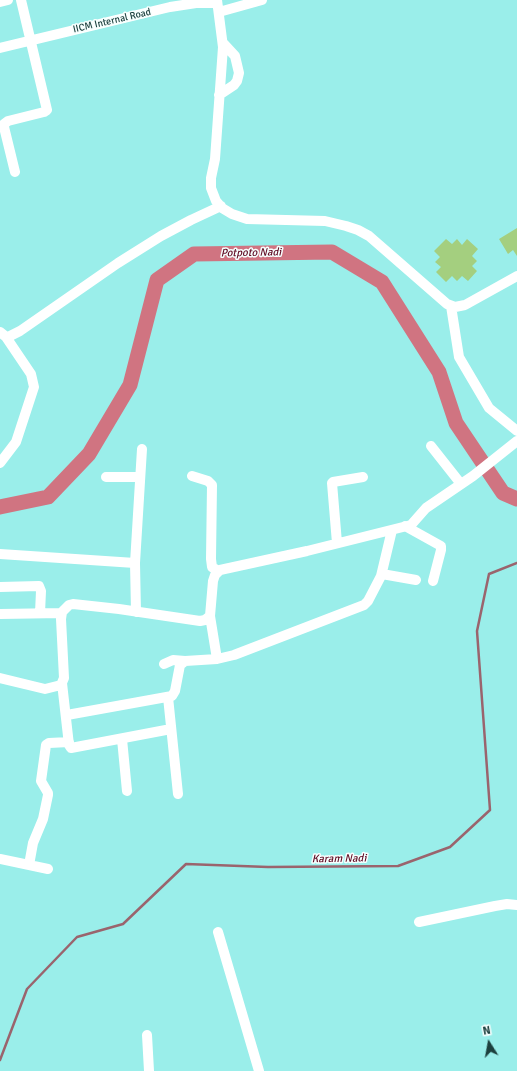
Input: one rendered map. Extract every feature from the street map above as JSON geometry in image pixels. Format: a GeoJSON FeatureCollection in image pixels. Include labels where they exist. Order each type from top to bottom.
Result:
{"type":"FeatureCollection","features":[{"type":"Feature","properties":{"kind":"street"},"geometry":{"type":"LineString","coordinates":[[0,2],[8,0]]}},
{"type":"Feature","properties":{"kind":"street"},"geometry":{"type":"LineString","coordinates":[[14,172],[4,124],[8,121],[47,110],[21,0]]}},
{"type":"Feature","properties":{"kind":"street","name":"IICM Internal Road"},"geometry":{"type":"LineString","coordinates":[[0,48],[199,1],[217,5],[262,0]]}},
{"type":"Feature","properties":{"kind":"street"},"geometry":{"type":"LineString","coordinates":[[217,5],[223,43],[215,159],[211,178],[213,193],[216,201],[221,206],[232,214],[247,219],[325,221],[358,230],[369,236],[451,306],[455,307],[465,305],[517,276]]}},
{"type":"Feature","properties":{"kind":"street"},"geometry":{"type":"LineString","coordinates":[[219,95],[234,85],[237,81],[239,73],[235,56],[223,43]]}},
{"type":"Feature","properties":{"kind":"street"},"geometry":{"type":"LineString","coordinates":[[0,463],[16,442],[34,387],[32,374],[5,335],[20,331],[118,263],[161,236],[221,206]]}},
{"type":"Feature","properties":{"kind":"street"},"geometry":{"type":"LineString","coordinates":[[451,306],[459,357],[489,408],[517,431]]}},
{"type":"Feature","properties":{"kind":"street"},"geometry":{"type":"LineString","coordinates":[[217,659],[210,616],[213,581],[218,571],[413,524],[426,508],[473,476],[515,443]]}},
{"type":"Feature","properties":{"kind":"street"},"geometry":{"type":"LineString","coordinates":[[431,446],[461,484]]}},
{"type":"Feature","properties":{"kind":"street"},"geometry":{"type":"LineString","coordinates":[[136,612],[135,563],[142,448]]}},
{"type":"Feature","properties":{"kind":"street"},"geometry":{"type":"LineString","coordinates":[[192,476],[208,481],[212,485],[211,559],[212,567],[218,571]]}},
{"type":"Feature","properties":{"kind":"street"},"geometry":{"type":"LineString","coordinates":[[106,477],[140,478]]}},
{"type":"Feature","properties":{"kind":"street"},"geometry":{"type":"LineString","coordinates":[[337,543],[332,483],[363,477]]}},
{"type":"Feature","properties":{"kind":"street"},"geometry":{"type":"LineString","coordinates":[[405,526],[441,547],[433,581]]}},
{"type":"Feature","properties":{"kind":"street"},"geometry":{"type":"LineString","coordinates":[[164,664],[173,660],[185,661],[217,659],[240,653],[360,607],[368,601],[382,574],[392,530]]}},
{"type":"Feature","properties":{"kind":"street"},"geometry":{"type":"LineString","coordinates":[[0,554],[135,563]]}},
{"type":"Feature","properties":{"kind":"street"},"geometry":{"type":"LineString","coordinates":[[382,574],[416,580]]}},
{"type":"Feature","properties":{"kind":"street"},"geometry":{"type":"LineString","coordinates":[[0,587],[39,586],[40,613]]}},
{"type":"Feature","properties":{"kind":"street"},"geometry":{"type":"LineString","coordinates":[[171,729],[73,748],[70,747],[62,683],[64,678],[62,613],[64,608],[73,604],[200,621],[208,619],[210,616]]}},
{"type":"Feature","properties":{"kind":"street"},"geometry":{"type":"LineString","coordinates":[[0,614],[62,613]]}},
{"type":"Feature","properties":{"kind":"street"},"geometry":{"type":"LineString","coordinates":[[66,715],[168,697],[175,693],[180,665],[185,661]]}},
{"type":"Feature","properties":{"kind":"street"},"geometry":{"type":"LineString","coordinates":[[0,678],[45,689],[58,686],[62,683]]}},
{"type":"Feature","properties":{"kind":"street"},"geometry":{"type":"LineString","coordinates":[[168,697],[178,794]]}},
{"type":"Feature","properties":{"kind":"street"},"geometry":{"type":"LineString","coordinates":[[122,739],[127,791]]}},
{"type":"Feature","properties":{"kind":"street"},"geometry":{"type":"LineString","coordinates":[[28,865],[33,843],[43,819],[48,796],[48,793],[41,781],[46,745],[49,743],[69,742]]}},
{"type":"Feature","properties":{"kind":"street"},"geometry":{"type":"LineString","coordinates":[[0,859],[48,869]]}},
{"type":"Feature","properties":{"kind":"street"},"geometry":{"type":"LineString","coordinates":[[419,922],[503,904],[517,905]]}},
{"type":"Feature","properties":{"kind":"street"},"geometry":{"type":"LineString","coordinates":[[218,932],[259,1071]]}},
{"type":"Feature","properties":{"kind":"street"},"geometry":{"type":"LineString","coordinates":[[147,1035],[149,1071]]}},
{"type":"Feature","properties":{"kind":"building"},"geometry":{"type":"Polygon","coordinates":[[[517,228],[517,256],[513,250],[508,254],[499,239],[517,228]]]}},
{"type":"Feature","properties":{"kind":"building"},"geometry":{"type":"Polygon","coordinates":[[[446,239],[452,244],[457,239],[462,245],[467,239],[478,249],[472,256],[477,261],[472,266],[477,271],[468,281],[462,276],[457,281],[452,276],[446,282],[436,272],[441,267],[435,262],[440,257],[434,251],[446,239]]]}},
{"type":"Feature","properties":{"kind":"waterway","name":"Potpoto Nadi"},"geometry":{"type":"LineString","coordinates":[[0,507],[48,497],[89,454],[130,385],[157,280],[194,254],[332,252],[382,282],[439,372],[456,423],[503,493],[517,499]]}},
{"type":"Feature","properties":{"kind":"waterway","name":"Karam Nadi"},"geometry":{"type":"LineString","coordinates":[[0,1060],[27,989],[77,937],[123,924],[186,864],[268,867],[398,866],[450,847],[490,810],[477,631],[489,574],[517,563]]}}]}
